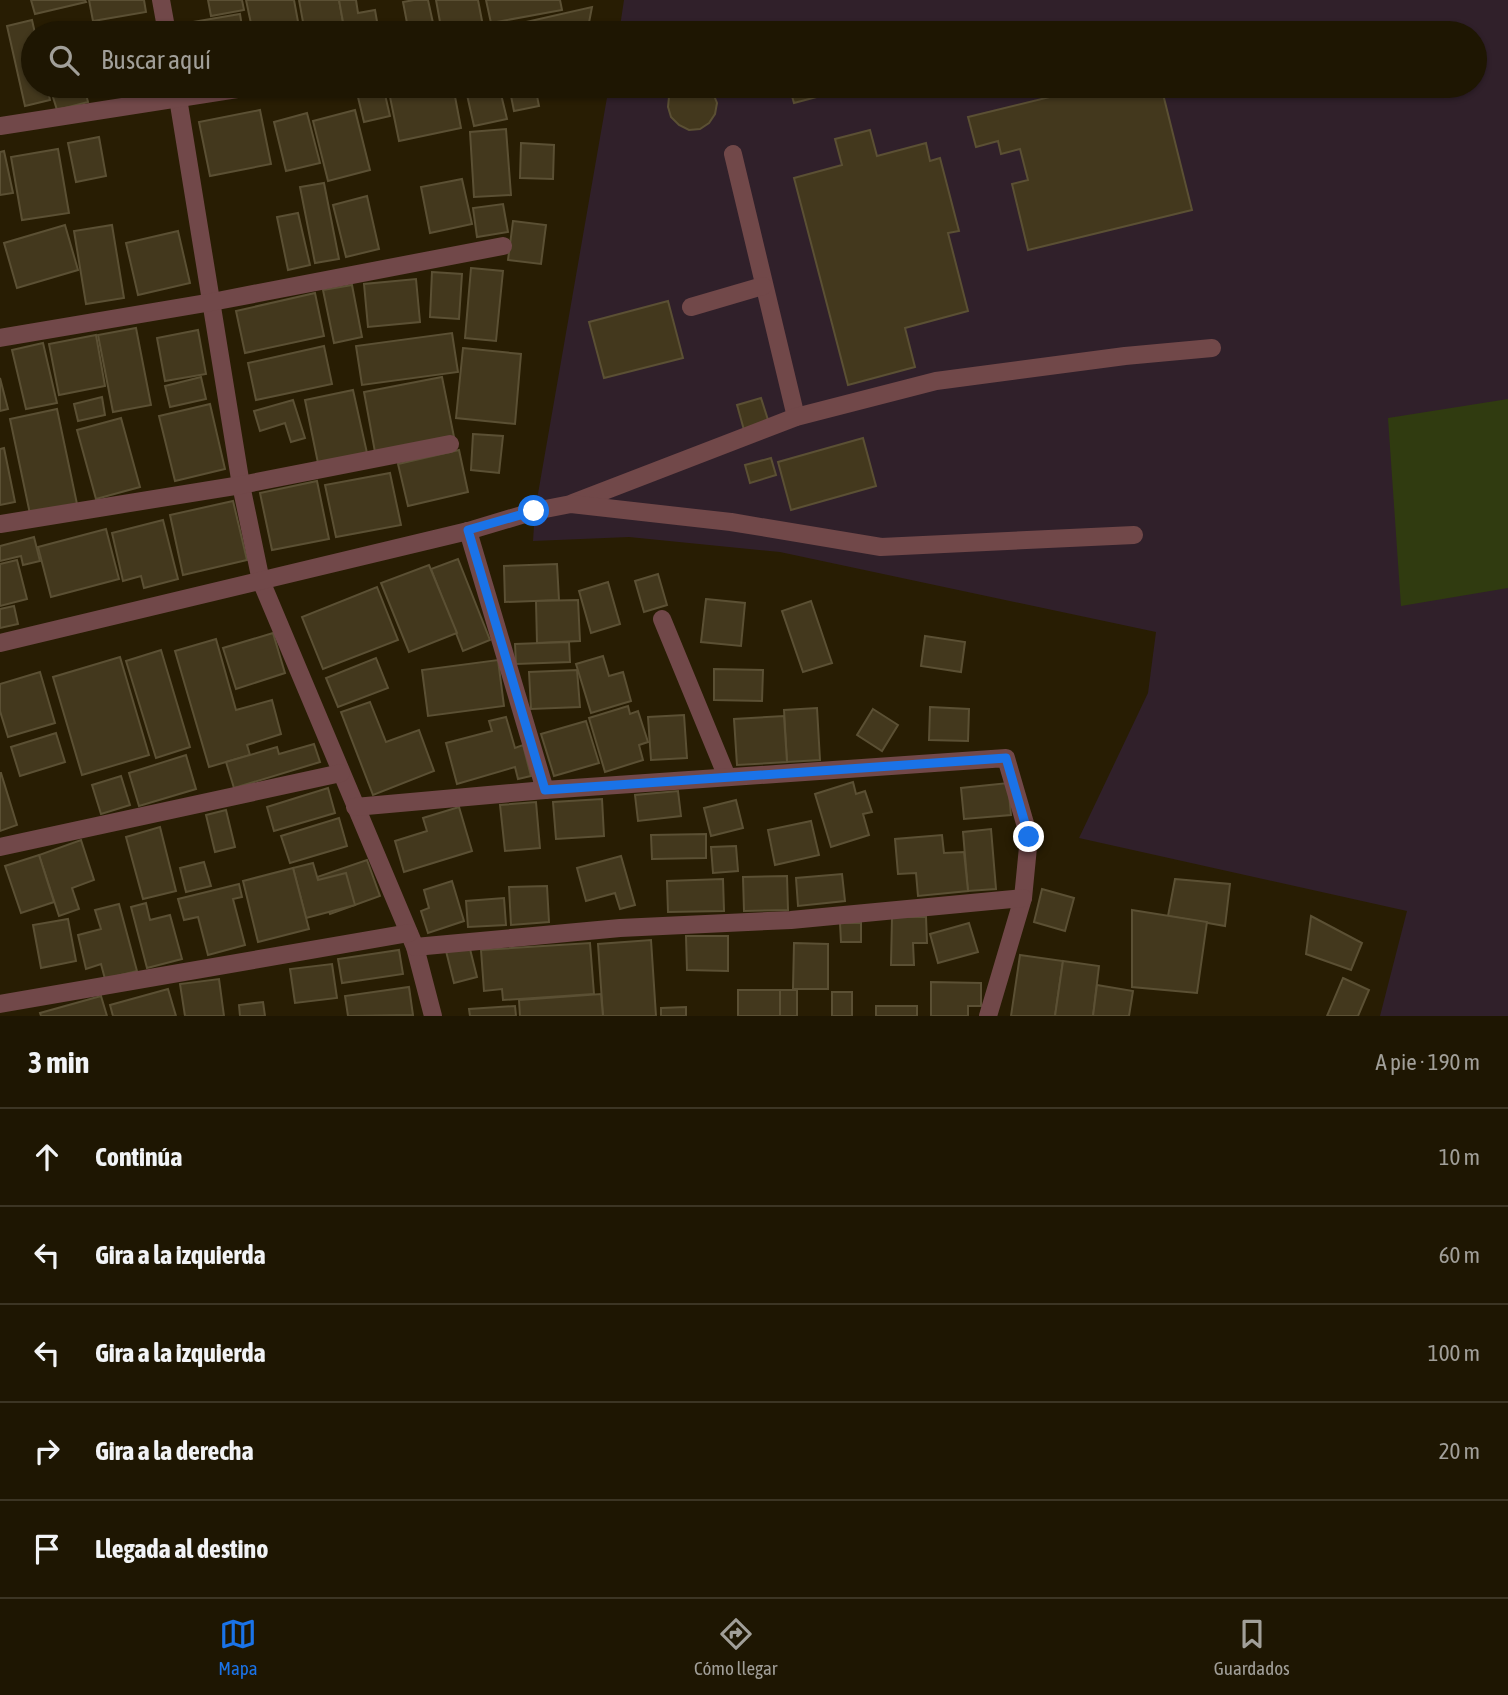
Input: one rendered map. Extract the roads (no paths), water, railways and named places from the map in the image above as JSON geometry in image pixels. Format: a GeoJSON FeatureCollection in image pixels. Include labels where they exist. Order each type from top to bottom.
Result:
{"type":"FeatureCollection","features":[{"type":"Feature","properties":{"kind":"street"},"geometry":{"type":"LineString","coordinates":[[162,0],[165,21]]}},
{"type":"Feature","properties":{"kind":"street"},"geometry":{"type":"LineString","coordinates":[[0,127],[147,98]]}},
{"type":"Feature","properties":{"kind":"street"},"geometry":{"type":"LineString","coordinates":[[179,98],[242,485],[261,581],[412,940],[433,1016]]}},
{"type":"Feature","properties":{"kind":"street"},"geometry":{"type":"LineString","coordinates":[[733,154],[796,417]]}},
{"type":"Feature","properties":{"kind":"street"},"geometry":{"type":"LineString","coordinates":[[0,338],[212,302],[503,246]]}},
{"type":"Feature","properties":{"kind":"street"},"geometry":{"type":"LineString","coordinates":[[691,307],[764,286]]}},
{"type":"Feature","properties":{"kind":"street"},"geometry":{"type":"LineString","coordinates":[[0,643],[571,504],[796,417],[936,381],[1125,356],[1212,348]]}},
{"type":"Feature","properties":{"kind":"street"},"geometry":{"type":"LineString","coordinates":[[0,524],[242,485],[450,444]]}},
{"type":"Feature","properties":{"kind":"street"},"geometry":{"type":"LineString","coordinates":[[571,504],[731,522],[881,547],[1135,535]]}},
{"type":"Feature","properties":{"kind":"street"},"geometry":{"type":"LineString","coordinates":[[468,530],[545,790]]}},
{"type":"Feature","properties":{"kind":"street"},"geometry":{"type":"LineString","coordinates":[[662,619],[727,777]]}},
{"type":"Feature","properties":{"kind":"street"},"geometry":{"type":"LineString","coordinates":[[355,807],[545,790],[1006,758],[1029,837],[1023,898],[988,1016]]}},
{"type":"Feature","properties":{"kind":"street"},"geometry":{"type":"LineString","coordinates":[[0,847],[341,773]]}},
{"type":"Feature","properties":{"kind":"street"},"geometry":{"type":"LineString","coordinates":[[0,1004],[412,940],[791,920],[1023,898]]}}]}
